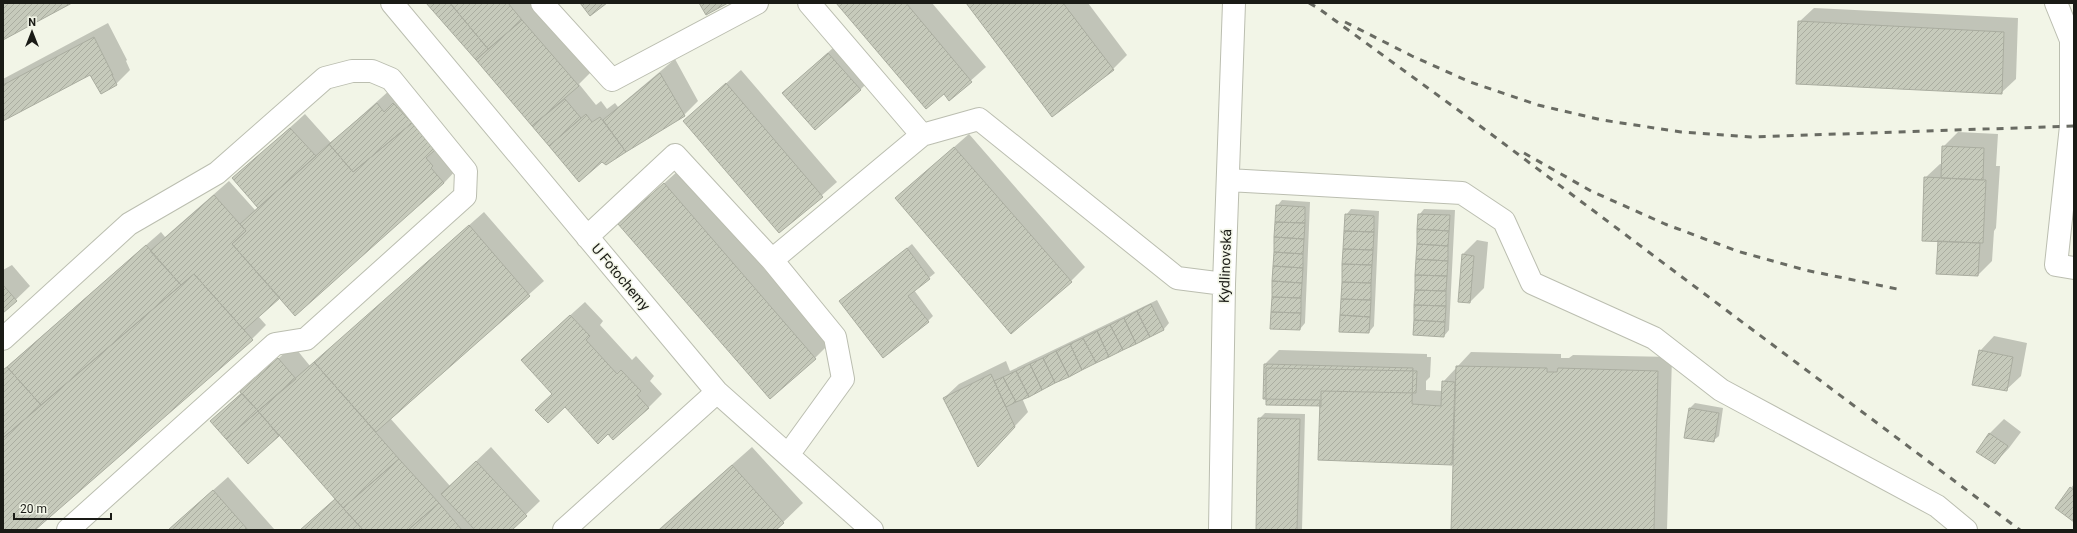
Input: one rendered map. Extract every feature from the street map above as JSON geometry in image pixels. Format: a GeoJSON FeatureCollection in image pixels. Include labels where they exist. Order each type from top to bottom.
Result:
{"type":"FeatureCollection","features":[{"type":"Feature","properties":{"kind":"street","name":"U Fotochemy"},"geometry":{"type":"LineString","coordinates":[[392,3],[717,392],[872,530]]}},
{"type":"Feature","properties":{"kind":"street"},"geometry":{"type":"LineString","coordinates":[[542,3],[612,80],[758,3]]}},
{"type":"Feature","properties":{"kind":"street"},"geometry":{"type":"LineString","coordinates":[[809,3],[922,135]]}},
{"type":"Feature","properties":{"kind":"street","name":"Kydlinovská"},"geometry":{"type":"LineString","coordinates":[[1220,530],[1224,284],[1234,3]]}},
{"type":"Feature","properties":{"kind":"street"},"geometry":{"type":"LineString","coordinates":[[2056,3],[2070,40],[2070,126],[2056,265],[2074,268]]}},
{"type":"Feature","properties":{"kind":"street"},"geometry":{"type":"LineString","coordinates":[[3,339],[129,224],[217,173],[325,78],[352,71],[372,71],[390,79],[466,172],[465,196],[306,339],[275,344],[68,530]]}},
{"type":"Feature","properties":{"kind":"street"},"geometry":{"type":"LineString","coordinates":[[772,260],[922,135],[979,119],[1177,278],[1224,284]]}},
{"type":"Feature","properties":{"kind":"street"},"geometry":{"type":"LineString","coordinates":[[587,237],[675,155],[772,260],[835,337],[844,379],[788,455]]}},
{"type":"Feature","properties":{"kind":"street"},"geometry":{"type":"LineString","coordinates":[[1228,180],[1462,192],[1504,221],[1532,283],[1654,338],[1721,390],[1937,506],[1966,530]]}},
{"type":"Feature","properties":{"kind":"street"},"geometry":{"type":"LineString","coordinates":[[564,530],[717,392]]}},
{"type":"Feature","properties":{"kind":"building"},"geometry":{"type":"Polygon","coordinates":[[[3,3],[72,3],[3,40],[3,3]]]}},
{"type":"Feature","properties":{"kind":"building"},"geometry":{"type":"Polygon","coordinates":[[[426,3],[450,3],[488,49],[476,60],[426,3]]]}},
{"type":"Feature","properties":{"kind":"building"},"geometry":{"type":"Polygon","coordinates":[[[450,3],[508,3],[522,20],[488,49],[450,3]]]}},
{"type":"Feature","properties":{"kind":"building"},"geometry":{"type":"Polygon","coordinates":[[[580,3],[607,3],[590,16],[580,3]]]}},
{"type":"Feature","properties":{"kind":"building"},"geometry":{"type":"Polygon","coordinates":[[[699,3],[728,3],[706,15],[699,3]]]}},
{"type":"Feature","properties":{"kind":"building"},"geometry":{"type":"Polygon","coordinates":[[[836,3],[906,3],[972,82],[949,101],[944,94],[926,109],[836,3]]]}},
{"type":"Feature","properties":{"kind":"building"},"geometry":{"type":"Polygon","coordinates":[[[966,3],[1063,3],[1114,70],[1052,117],[966,3]]]}},
{"type":"Feature","properties":{"kind":"building"},"geometry":{"type":"Polygon","coordinates":[[[522,20],[579,86],[532,126],[476,60],[522,20]]]}},
{"type":"Feature","properties":{"kind":"building"},"geometry":{"type":"Polygon","coordinates":[[[1798,21],[2004,32],[2002,94],[1796,84],[1798,21]]]}},
{"type":"Feature","properties":{"kind":"building"},"geometry":{"type":"Polygon","coordinates":[[[94,37],[117,85],[101,94],[90,75],[3,121],[3,85],[94,37]]]}},
{"type":"Feature","properties":{"kind":"building"},"geometry":{"type":"Polygon","coordinates":[[[828,53],[861,90],[815,130],[782,93],[828,53]]]}},
{"type":"Feature","properties":{"kind":"building"},"geometry":{"type":"Polygon","coordinates":[[[660,73],[685,116],[626,152],[603,120],[660,73]]]}},
{"type":"Feature","properties":{"kind":"building"},"geometry":{"type":"Polygon","coordinates":[[[726,83],[823,197],[779,233],[683,121],[726,83]]]}},
{"type":"Feature","properties":{"kind":"building"},"geometry":{"type":"Polygon","coordinates":[[[565,99],[581,118],[549,146],[532,126],[565,99]]]}},
{"type":"Feature","properties":{"kind":"building"},"geometry":{"type":"Polygon","coordinates":[[[377,103],[384,112],[393,103],[412,123],[353,172],[329,144],[377,103]]]}},
{"type":"Feature","properties":{"kind":"building"},"geometry":{"type":"Polygon","coordinates":[[[586,114],[592,122],[600,117],[626,152],[606,165],[602,162],[579,182],[549,146],[586,114]]]}},
{"type":"Feature","properties":{"kind":"building"},"geometry":{"type":"Polygon","coordinates":[[[412,123],[435,150],[426,158],[433,166],[431,168],[444,183],[295,316],[232,244],[246,231],[240,224],[329,144],[353,172],[412,123]]]}},
{"type":"Feature","properties":{"kind":"building"},"geometry":{"type":"Polygon","coordinates":[[[290,128],[316,156],[258,208],[232,178],[290,128]]]}},
{"type":"Feature","properties":{"kind":"building"},"geometry":{"type":"Polygon","coordinates":[[[1942,146],[1984,148],[1983,180],[1941,178],[1942,146]]]}},
{"type":"Feature","properties":{"kind":"building"},"geometry":{"type":"Polygon","coordinates":[[[954,147],[1072,282],[1011,334],[895,198],[954,147]]]}},
{"type":"Feature","properties":{"kind":"building"},"geometry":{"type":"Polygon","coordinates":[[[1924,177],[1986,180],[1983,243],[1922,241],[1924,177]]]}},
{"type":"Feature","properties":{"kind":"building"},"geometry":{"type":"Polygon","coordinates":[[[664,183],[816,359],[770,399],[618,224],[664,183]]]}},
{"type":"Feature","properties":{"kind":"building"},"geometry":{"type":"Polygon","coordinates":[[[214,195],[246,231],[232,244],[280,298],[244,330],[194,274],[181,285],[150,251],[214,195]]]}},
{"type":"Feature","properties":{"kind":"building"},"geometry":{"type":"Polygon","coordinates":[[[1276,205],[1305,207],[1305,223],[1275,222],[1276,205]]]}},
{"type":"Feature","properties":{"kind":"building"},"geometry":{"type":"Polygon","coordinates":[[[1345,214],[1374,216],[1374,232],[1344,231],[1345,214]]]}},
{"type":"Feature","properties":{"kind":"building"},"geometry":{"type":"Polygon","coordinates":[[[1418,214],[1450,215],[1449,231],[1417,229],[1418,214]]]}},
{"type":"Feature","properties":{"kind":"building"},"geometry":{"type":"Polygon","coordinates":[[[1275,222],[1305,223],[1304,239],[1274,237],[1275,222]]]}},
{"type":"Feature","properties":{"kind":"building"},"geometry":{"type":"Polygon","coordinates":[[[469,225],[530,296],[376,432],[314,362],[469,225]]]}},
{"type":"Feature","properties":{"kind":"building"},"geometry":{"type":"Polygon","coordinates":[[[1417,229],[1449,231],[1448,246],[1417,244],[1417,229]]]}},
{"type":"Feature","properties":{"kind":"building"},"geometry":{"type":"Polygon","coordinates":[[[1344,231],[1374,232],[1373,250],[1343,249],[1344,231]]]}},
{"type":"Feature","properties":{"kind":"building"},"geometry":{"type":"Polygon","coordinates":[[[1274,237],[1304,239],[1303,254],[1274,252],[1274,237]]]}},
{"type":"Feature","properties":{"kind":"building"},"geometry":{"type":"Polygon","coordinates":[[[1938,241],[1980,243],[1978,276],[1936,274],[1938,241]]]}},
{"type":"Feature","properties":{"kind":"building"},"geometry":{"type":"Polygon","coordinates":[[[1417,244],[1448,246],[1448,261],[1416,259],[1417,244]]]}},
{"type":"Feature","properties":{"kind":"building"},"geometry":{"type":"Polygon","coordinates":[[[146,245],[181,285],[41,405],[7,367],[146,245]]]}},
{"type":"Feature","properties":{"kind":"building"},"geometry":{"type":"Polygon","coordinates":[[[907,248],[930,279],[908,296],[929,322],[883,358],[839,301],[907,248]]]}},
{"type":"Feature","properties":{"kind":"building"},"geometry":{"type":"Polygon","coordinates":[[[1343,249],[1373,250],[1372,265],[1342,264],[1343,249]]]}},
{"type":"Feature","properties":{"kind":"building"},"geometry":{"type":"Polygon","coordinates":[[[1274,252],[1303,254],[1303,268],[1273,266],[1274,252]]]}},
{"type":"Feature","properties":{"kind":"building"},"geometry":{"type":"Polygon","coordinates":[[[1462,254],[1474,256],[1470,303],[1458,302],[1462,254]]]}},
{"type":"Feature","properties":{"kind":"building"},"geometry":{"type":"Polygon","coordinates":[[[1416,259],[1448,261],[1447,276],[1415,275],[1416,259]]]}},
{"type":"Feature","properties":{"kind":"building"},"geometry":{"type":"Polygon","coordinates":[[[1342,264],[1372,265],[1371,283],[1342,282],[1342,264]]]}},
{"type":"Feature","properties":{"kind":"building"},"geometry":{"type":"Polygon","coordinates":[[[1273,266],[1303,268],[1302,283],[1272,281],[1273,266]]]}},
{"type":"Feature","properties":{"kind":"building"},"geometry":{"type":"Polygon","coordinates":[[[194,274],[253,340],[35,530],[3,530],[3,438],[194,274]]]}},
{"type":"Feature","properties":{"kind":"building"},"geometry":{"type":"Polygon","coordinates":[[[1415,275],[1447,276],[1446,291],[1415,290],[1415,275]]]}},
{"type":"Feature","properties":{"kind":"building"},"geometry":{"type":"Polygon","coordinates":[[[1272,281],[1302,283],[1301,298],[1272,297],[1272,281]]]}},
{"type":"Feature","properties":{"kind":"building"},"geometry":{"type":"Polygon","coordinates":[[[1342,282],[1371,283],[1371,300],[1341,299],[1342,282]]]}},
{"type":"Feature","properties":{"kind":"building"},"geometry":{"type":"Polygon","coordinates":[[[3,285],[17,301],[3,313],[3,285]]]}},
{"type":"Feature","properties":{"kind":"building"},"geometry":{"type":"Polygon","coordinates":[[[1415,290],[1446,291],[1446,306],[1414,305],[1415,290]]]}},
{"type":"Feature","properties":{"kind":"building"},"geometry":{"type":"Polygon","coordinates":[[[1272,297],[1301,298],[1301,313],[1271,312],[1272,297]]]}},
{"type":"Feature","properties":{"kind":"building"},"geometry":{"type":"Polygon","coordinates":[[[1341,299],[1371,300],[1370,317],[1340,315],[1341,299]]]}},
{"type":"Feature","properties":{"kind":"building"},"geometry":{"type":"Polygon","coordinates":[[[1151,304],[1164,330],[1150,337],[1137,311],[1151,304]]]}},
{"type":"Feature","properties":{"kind":"building"},"geometry":{"type":"Polygon","coordinates":[[[1414,305],[1446,306],[1445,322],[1414,320],[1414,305]]]}},
{"type":"Feature","properties":{"kind":"building"},"geometry":{"type":"Polygon","coordinates":[[[1137,311],[1150,337],[1136,344],[1124,318],[1137,311]]]}},
{"type":"Feature","properties":{"kind":"building"},"geometry":{"type":"Polygon","coordinates":[[[1271,312],[1301,313],[1300,330],[1270,329],[1271,312]]]}},
{"type":"Feature","properties":{"kind":"building"},"geometry":{"type":"Polygon","coordinates":[[[570,315],[590,336],[586,340],[617,374],[621,370],[641,391],[637,395],[649,408],[613,440],[608,434],[598,444],[565,407],[548,423],[535,410],[552,394],[521,360],[570,315]]]}},
{"type":"Feature","properties":{"kind":"building"},"geometry":{"type":"Polygon","coordinates":[[[1340,315],[1370,317],[1369,333],[1339,332],[1340,315]]]}},
{"type":"Feature","properties":{"kind":"building"},"geometry":{"type":"Polygon","coordinates":[[[1124,318],[1136,344],[1123,350],[1110,325],[1124,318]]]}},
{"type":"Feature","properties":{"kind":"building"},"geometry":{"type":"Polygon","coordinates":[[[1414,320],[1445,322],[1444,337],[1413,335],[1414,320]]]}},
{"type":"Feature","properties":{"kind":"building"},"geometry":{"type":"Polygon","coordinates":[[[1110,325],[1123,350],[1109,357],[1097,331],[1110,325]]]}},
{"type":"Feature","properties":{"kind":"building"},"geometry":{"type":"Polygon","coordinates":[[[1097,331],[1109,357],[1096,363],[1083,338],[1097,331]]]}},
{"type":"Feature","properties":{"kind":"building"},"geometry":{"type":"Polygon","coordinates":[[[1083,338],[1096,363],[1082,370],[1070,344],[1083,338]]]}},
{"type":"Feature","properties":{"kind":"building"},"geometry":{"type":"Polygon","coordinates":[[[1070,344],[1082,370],[1069,377],[1056,351],[1070,344]]]}},
{"type":"Feature","properties":{"kind":"building"},"geometry":{"type":"Polygon","coordinates":[[[1979,350],[2013,357],[2007,391],[1972,385],[1979,350]]]}},
{"type":"Feature","properties":{"kind":"building"},"geometry":{"type":"Polygon","coordinates":[[[1056,351],[1069,377],[1055,383],[1043,358],[1056,351]]]}},
{"type":"Feature","properties":{"kind":"building"},"geometry":{"type":"Polygon","coordinates":[[[278,358],[296,379],[258,411],[240,392],[278,358]]]}},
{"type":"Feature","properties":{"kind":"building"},"geometry":{"type":"Polygon","coordinates":[[[1043,358],[1055,383],[1042,390],[1030,364],[1043,358]]]}},
{"type":"Feature","properties":{"kind":"building"},"geometry":{"type":"Polygon","coordinates":[[[314,362],[399,459],[343,508],[258,411],[314,362]]]}},
{"type":"Feature","properties":{"kind":"building"},"geometry":{"type":"Polygon","coordinates":[[[1030,364],[1042,390],[1029,397],[1016,371],[1030,364]]]}},
{"type":"Feature","properties":{"kind":"building"},"geometry":{"type":"Polygon","coordinates":[[[1264,364],[1413,368],[1412,404],[1441,406],[1442,381],[1455,382],[1452,465],[1318,460],[1320,400],[1263,399],[1264,364]]]}},
{"type":"Feature","properties":{"kind":"building"},"geometry":{"type":"Polygon","coordinates":[[[1456,366],[1547,368],[1547,372],[1557,372],[1558,368],[1658,371],[1654,530],[1451,530],[1456,366]]]}},
{"type":"Feature","properties":{"kind":"building"},"geometry":{"type":"Polygon","coordinates":[[[7,367],[41,405],[3,438],[3,370],[7,367]]]}},
{"type":"Feature","properties":{"kind":"building"},"geometry":{"type":"Polygon","coordinates":[[[1266,368],[1417,371],[1416,393],[1321,391],[1321,406],[1266,405],[1266,368]]]}},
{"type":"Feature","properties":{"kind":"building"},"geometry":{"type":"Polygon","coordinates":[[[1016,371],[1029,397],[1016,402],[1003,377],[1016,371]]]}},
{"type":"Feature","properties":{"kind":"building"},"geometry":{"type":"Polygon","coordinates":[[[991,374],[1015,427],[978,467],[943,398],[991,374]]]}},
{"type":"Feature","properties":{"kind":"building"},"geometry":{"type":"Polygon","coordinates":[[[1003,377],[1016,402],[1006,407],[994,381],[1003,377]]]}},
{"type":"Feature","properties":{"kind":"building"},"geometry":{"type":"Polygon","coordinates":[[[242,393],[258,411],[226,439],[210,421],[242,393]]]}},
{"type":"Feature","properties":{"kind":"building"},"geometry":{"type":"Polygon","coordinates":[[[1689,408],[1719,413],[1714,442],[1684,438],[1689,408]]]}},
{"type":"Feature","properties":{"kind":"building"},"geometry":{"type":"Polygon","coordinates":[[[258,411],[279,436],[248,464],[226,439],[258,411]]]}},
{"type":"Feature","properties":{"kind":"building"},"geometry":{"type":"Polygon","coordinates":[[[1258,418],[1300,419],[1297,530],[1256,530],[1258,418]]]}},
{"type":"Feature","properties":{"kind":"building"},"geometry":{"type":"Polygon","coordinates":[[[1989,433],[2008,446],[1995,464],[1976,452],[1989,433]]]}},
{"type":"Feature","properties":{"kind":"building"},"geometry":{"type":"Polygon","coordinates":[[[399,459],[439,503],[408,530],[363,530],[343,508],[399,459]]]}},
{"type":"Feature","properties":{"kind":"building"},"geometry":{"type":"Polygon","coordinates":[[[476,461],[527,516],[512,530],[475,530],[441,494],[476,461]]]}},
{"type":"Feature","properties":{"kind":"building"},"geometry":{"type":"Polygon","coordinates":[[[732,465],[784,523],[776,530],[659,530],[732,465]]]}},
{"type":"Feature","properties":{"kind":"building"},"geometry":{"type":"Polygon","coordinates":[[[2070,487],[2074,490],[2074,522],[2055,508],[2070,487]]]}},
{"type":"Feature","properties":{"kind":"building"},"geometry":{"type":"Polygon","coordinates":[[[213,490],[248,530],[168,530],[213,490]]]}},
{"type":"Feature","properties":{"kind":"building"},"geometry":{"type":"Polygon","coordinates":[[[335,499],[363,530],[300,530],[335,499]]]}},
{"type":"Feature","properties":{"kind":"building"},"geometry":{"type":"Polygon","coordinates":[[[439,503],[462,530],[408,530],[439,503]]]}},
{"type":"Feature","properties":{"kind":"railway"},"geometry":{"type":"LineString","coordinates":[[1309,3],[1491,134],[2020,530]]}},
{"type":"Feature","properties":{"kind":"railway"},"geometry":{"type":"LineString","coordinates":[[1345,22],[1412,56],[1470,82],[1538,105],[1602,120],[1681,132],[1751,137],[2074,126]]}},
{"type":"Feature","properties":{"kind":"railway"},"geometry":{"type":"LineString","coordinates":[[1524,153],[1591,191],[1665,224],[1737,251],[1805,270],[1897,289]]}}]}
